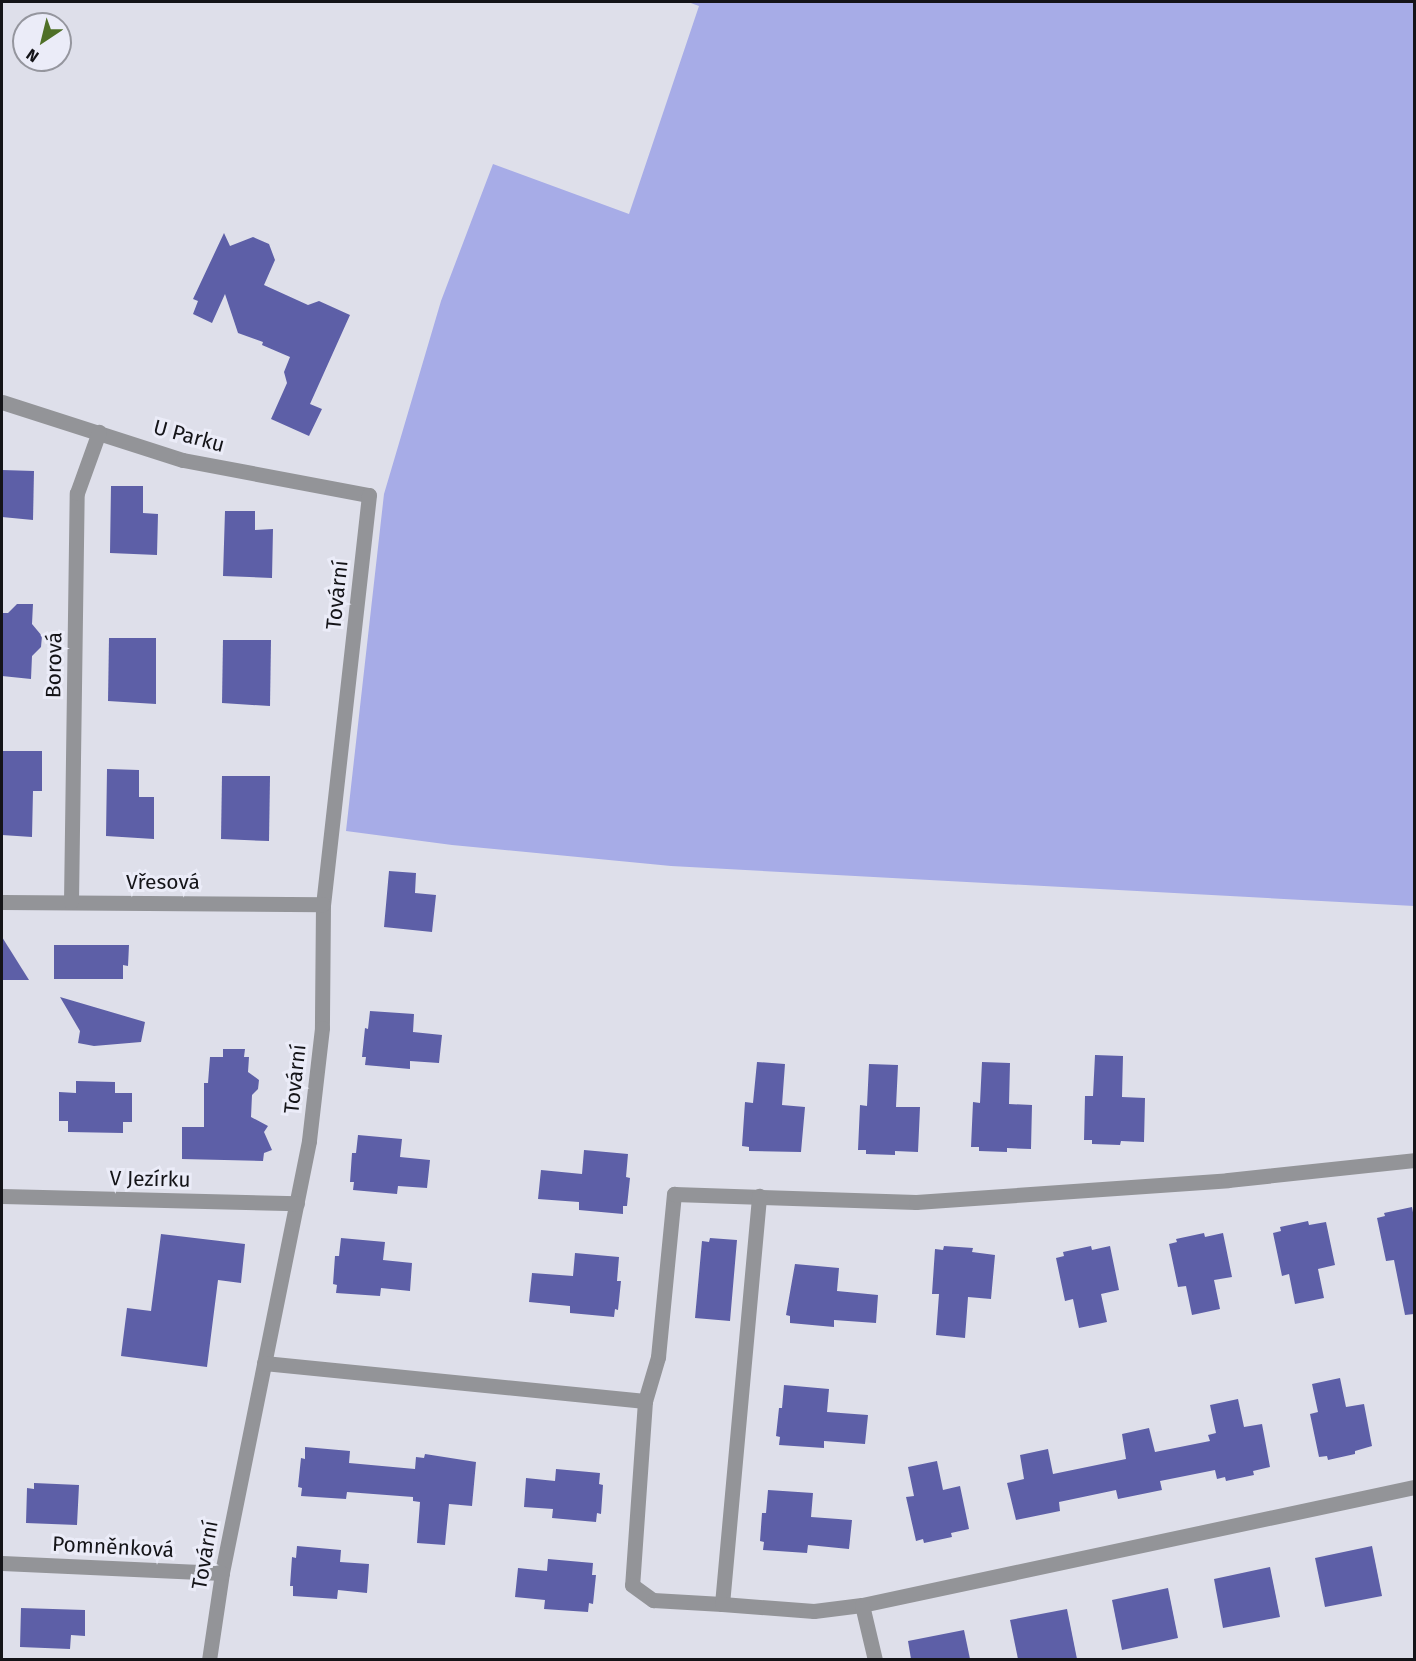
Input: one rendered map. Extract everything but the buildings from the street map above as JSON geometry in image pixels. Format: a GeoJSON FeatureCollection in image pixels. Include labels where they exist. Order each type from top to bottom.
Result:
{"type":"FeatureCollection","features":[{"type":"Feature","properties":{"kind":"street","name":"U Parku"},"geometry":{"type":"LineString","coordinates":[[2,402],[183,460],[369,495]]}},
{"type":"Feature","properties":{"kind":"street","name":"Borová"},"geometry":{"type":"LineString","coordinates":[[71,902],[77,493],[99,432]]}},
{"type":"Feature","properties":{"kind":"street","name":"Tovární"},"geometry":{"type":"LineString","coordinates":[[209,1659],[222,1573],[309,1141],[322,1028],[323,904],[369,495]]}},
{"type":"Feature","properties":{"kind":"street","name":"Vřesová"},"geometry":{"type":"LineString","coordinates":[[2,902],[323,904]]}},
{"type":"Feature","properties":{"kind":"street"},"geometry":{"type":"LineString","coordinates":[[1414,1160],[1228,1180],[916,1202],[674,1194],[658,1357],[645,1401],[632,1585],[653,1600],[814,1611],[862,1605],[1414,1487]]}},
{"type":"Feature","properties":{"kind":"street","name":"V Jezírku"},"geometry":{"type":"LineString","coordinates":[[2,1196],[297,1203]]}},
{"type":"Feature","properties":{"kind":"street"},"geometry":{"type":"LineString","coordinates":[[722,1604],[759,1196]]}},
{"type":"Feature","properties":{"kind":"street"},"geometry":{"type":"LineString","coordinates":[[264,1363],[645,1401]]}},
{"type":"Feature","properties":{"kind":"street","name":"Pomněnková"},"geometry":{"type":"LineString","coordinates":[[2,1563],[222,1573]]}},
{"type":"Feature","properties":{"kind":"street"},"geometry":{"type":"LineString","coordinates":[[862,1605],[875,1659]]}},
{"type":"Feature","properties":{"kind":"shaded area"},"geometry":{"type":"Polygon","coordinates":[[[688,2],[1414,2],[1414,906],[671,866],[452,845],[346,831],[384,494],[441,301],[493,164],[629,214],[699,6],[688,2]]]}}]}
